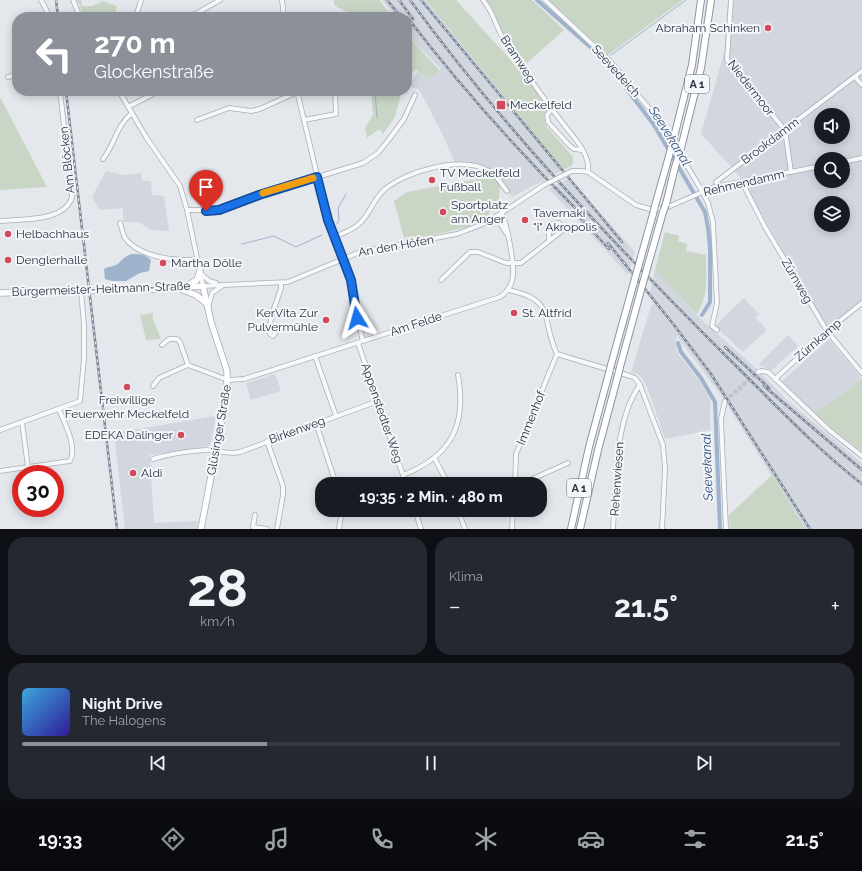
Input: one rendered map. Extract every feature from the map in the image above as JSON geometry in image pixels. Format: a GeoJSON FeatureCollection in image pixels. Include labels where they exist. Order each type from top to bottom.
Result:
{"type":"FeatureCollection","features":[{"type":"Feature","properties":{"kind":"highway","name":"A 1"},"geometry":{"type":"LineString","coordinates":[[571,529],[589,447],[608,373],[669,156],[692,65],[701,0]]}},
{"type":"Feature","properties":{"kind":"highway","name":"A 1"},"geometry":{"type":"LineString","coordinates":[[580,529],[598,450],[666,204],[701,68],[711,0]]}},
{"type":"Feature","properties":{"kind":"main road"},"geometry":{"type":"LineString","coordinates":[[179,288],[196,281],[200,272]]}},
{"type":"Feature","properties":{"kind":"main road","name":"Bürgermeister-Heitmann-Straße"},"geometry":{"type":"LineString","coordinates":[[0,293],[203,286]]}},
{"type":"Feature","properties":{"kind":"main road","name":"Glüsinger Straße"},"geometry":{"type":"LineString","coordinates":[[201,529],[228,380],[226,367],[207,306],[203,286]]}},
{"type":"Feature","properties":{"kind":"main road"},"geometry":{"type":"LineString","coordinates":[[179,288],[196,295],[207,306]]}},
{"type":"Feature","properties":{"kind":"street"},"geometry":{"type":"LineString","coordinates":[[41,0],[47,12]]}},
{"type":"Feature","properties":{"kind":"street"},"geometry":{"type":"LineString","coordinates":[[73,0],[78,12]]}},
{"type":"Feature","properties":{"kind":"street"},"geometry":{"type":"LineString","coordinates":[[137,12],[141,0]]}},
{"type":"Feature","properties":{"kind":"street"},"geometry":{"type":"LineString","coordinates":[[199,12],[220,0]]}},
{"type":"Feature","properties":{"kind":"street"},"geometry":{"type":"LineString","coordinates":[[282,0],[283,12]]}},
{"type":"Feature","properties":{"kind":"street","name":"Bramweg"},"geometry":{"type":"LineString","coordinates":[[483,0],[488,6],[496,26],[506,43],[552,109],[578,142],[588,161],[588,172]]}},
{"type":"Feature","properties":{"kind":"street","name":"Seevedeich"},"geometry":{"type":"LineString","coordinates":[[545,0],[610,61],[662,124],[708,202],[713,222],[716,303],[712,326],[717,330]]}},
{"type":"Feature","properties":{"kind":"street","name":"Niedermoor"},"geometry":{"type":"LineString","coordinates":[[731,0],[727,60],[785,130]]}},
{"type":"Feature","properties":{"kind":"street","name":"Brookdamm"},"geometry":{"type":"LineString","coordinates":[[716,182],[862,71]]}},
{"type":"Feature","properties":{"kind":"street"},"geometry":{"type":"LineString","coordinates":[[8,77],[12,76]]}},
{"type":"Feature","properties":{"kind":"street"},"geometry":{"type":"LineString","coordinates":[[855,77],[862,85]]}},
{"type":"Feature","properties":{"kind":"street"},"geometry":{"type":"LineString","coordinates":[[187,210],[219,210],[259,195],[359,165],[378,153],[404,119],[415,95]]}},
{"type":"Feature","properties":{"kind":"street","name":"Am Blöcken"},"geometry":{"type":"LineString","coordinates":[[0,221],[43,218],[67,207],[70,203],[72,197],[61,96]]}},
{"type":"Feature","properties":{"kind":"street"},"geometry":{"type":"LineString","coordinates":[[122,96],[152,146],[176,178],[187,210],[203,286]]}},
{"type":"Feature","properties":{"kind":"street"},"geometry":{"type":"LineString","coordinates":[[128,107],[149,96]]}},
{"type":"Feature","properties":{"kind":"street"},"geometry":{"type":"LineString","coordinates":[[197,120],[229,108],[251,111],[260,109],[287,96]]}},
{"type":"Feature","properties":{"kind":"street"},"geometry":{"type":"LineString","coordinates":[[298,96],[328,220],[351,280],[357,318],[364,341]]}},
{"type":"Feature","properties":{"kind":"street"},"geometry":{"type":"LineString","coordinates":[[304,120],[336,114],[335,96]]}},
{"type":"Feature","properties":{"kind":"street"},"geometry":{"type":"LineString","coordinates":[[552,109],[547,115],[549,124],[571,148],[582,150]]}},
{"type":"Feature","properties":{"kind":"street"},"geometry":{"type":"LineString","coordinates":[[103,159],[108,153],[121,123],[132,114]]}},
{"type":"Feature","properties":{"kind":"street"},"geometry":{"type":"LineString","coordinates":[[785,130],[791,172]]}},
{"type":"Feature","properties":{"kind":"street"},"geometry":{"type":"LineString","coordinates":[[850,161],[862,158]]}},
{"type":"Feature","properties":{"kind":"street"},"geometry":{"type":"LineString","coordinates":[[334,237],[355,228],[361,222],[377,198],[394,183],[404,177],[432,168],[453,165],[479,167],[496,176],[507,191]]}},
{"type":"Feature","properties":{"kind":"street","name":"Rehmendamm"},"geometry":{"type":"LineString","coordinates":[[588,172],[636,205],[646,209],[659,210],[702,191],[814,167]]}},
{"type":"Feature","properties":{"kind":"street"},"geometry":{"type":"LineString","coordinates":[[507,236],[496,216],[501,212],[544,185],[572,171],[581,170],[588,172]]}},
{"type":"Feature","properties":{"kind":"street","name":"Zürnweg"},"geometry":{"type":"LineString","coordinates":[[742,182],[765,226],[827,332],[862,372]]}},
{"type":"Feature","properties":{"kind":"street"},"geometry":{"type":"LineString","coordinates":[[501,212],[504,217],[513,274],[508,290],[527,294],[541,304],[544,309],[549,335],[557,354],[630,376],[635,378],[640,385],[664,445],[665,469],[662,529]]}},
{"type":"Feature","properties":{"kind":"street","name":"An den Höfen"},"geometry":{"type":"LineString","coordinates":[[203,286],[222,284],[281,283],[295,281],[342,258],[376,248],[457,234],[478,226],[496,216]]}},
{"type":"Feature","properties":{"kind":"street"},"geometry":{"type":"LineString","coordinates":[[120,223],[125,238],[141,250],[171,260],[181,261],[197,259]]}},
{"type":"Feature","properties":{"kind":"street"},"geometry":{"type":"LineString","coordinates":[[441,280],[470,252],[512,264],[521,263],[549,239]]}},
{"type":"Feature","properties":{"kind":"street"},"geometry":{"type":"LineString","coordinates":[[200,272],[209,281],[222,284]]}},
{"type":"Feature","properties":{"kind":"street"},"geometry":{"type":"LineString","coordinates":[[271,325],[281,283]]}},
{"type":"Feature","properties":{"kind":"street"},"geometry":{"type":"LineString","coordinates":[[207,306],[215,290],[228,284]]}},
{"type":"Feature","properties":{"kind":"street","name":"Am Felde"},"geometry":{"type":"LineString","coordinates":[[228,380],[244,379],[497,299],[508,290]]}},
{"type":"Feature","properties":{"kind":"street"},"geometry":{"type":"LineString","coordinates":[[0,430],[76,403],[81,398],[84,325],[81,291]]}},
{"type":"Feature","properties":{"kind":"street","name":"Zürnkamp"},"geometry":{"type":"LineString","coordinates":[[776,379],[827,332],[862,303]]}},
{"type":"Feature","properties":{"kind":"street"},"geometry":{"type":"LineString","coordinates":[[162,345],[169,339],[177,339],[180,342],[188,365]]}},
{"type":"Feature","properties":{"kind":"street","name":"Appenstedter Weg"},"geometry":{"type":"LineString","coordinates":[[358,342],[403,475]]}},
{"type":"Feature","properties":{"kind":"street","name":"Immenhof"},"geometry":{"type":"LineString","coordinates":[[515,477],[516,454],[557,354]]}},
{"type":"Feature","properties":{"kind":"street"},"geometry":{"type":"LineString","coordinates":[[315,356],[336,416]]}},
{"type":"Feature","properties":{"kind":"street"},"geometry":{"type":"LineString","coordinates":[[153,386],[160,378],[188,365],[228,380]]}},
{"type":"Feature","properties":{"kind":"street"},"geometry":{"type":"LineString","coordinates":[[758,372],[768,372],[829,430],[862,456]]}},
{"type":"Feature","properties":{"kind":"street"},"geometry":{"type":"LineString","coordinates":[[403,475],[420,468],[435,459],[446,447],[456,428],[461,403],[458,375]]}},
{"type":"Feature","properties":{"kind":"street","name":"Rehenwiesen"},"geometry":{"type":"LineString","coordinates":[[613,529],[620,437],[634,394],[640,385]]}},
{"type":"Feature","properties":{"kind":"street","name":"Birkenweg"},"geometry":{"type":"LineString","coordinates":[[153,459],[163,456],[214,451],[234,453],[378,401]]}},
{"type":"Feature","properties":{"kind":"street"},"geometry":{"type":"LineString","coordinates":[[725,401],[721,419],[726,529]]}},
{"type":"Feature","properties":{"kind":"street"},"geometry":{"type":"LineString","coordinates":[[42,465],[70,461],[73,452],[59,409]]}},
{"type":"Feature","properties":{"kind":"street"},"geometry":{"type":"LineString","coordinates":[[22,422],[28,465]]}},
{"type":"Feature","properties":{"kind":"street"},"geometry":{"type":"LineString","coordinates":[[316,423],[334,477]]}},
{"type":"Feature","properties":{"kind":"street"},"geometry":{"type":"LineString","coordinates":[[267,441],[283,486],[277,529]]}},
{"type":"Feature","properties":{"kind":"street"},"geometry":{"type":"LineString","coordinates":[[435,459],[444,477]]}},
{"type":"Feature","properties":{"kind":"street"},"geometry":{"type":"LineString","coordinates":[[537,477],[568,463]]}},
{"type":"Feature","properties":{"kind":"street"},"geometry":{"type":"LineString","coordinates":[[0,471],[12,469]]}},
{"type":"Feature","properties":{"kind":"street"},"geometry":{"type":"LineString","coordinates":[[255,515],[254,527],[267,529]]}},
{"type":"Feature","properties":{"kind":"street"},"geometry":{"type":"LineString","coordinates":[[339,529],[341,517]]}},
{"type":"Feature","properties":{"kind":"street"},"geometry":{"type":"LineString","coordinates":[[417,517],[421,529]]}},
{"type":"Feature","properties":{"kind":"street"},"geometry":{"type":"LineString","coordinates":[[461,517],[465,529]]}},
{"type":"Feature","properties":{"kind":"street"},"geometry":{"type":"LineString","coordinates":[[512,529],[513,517]]}},
{"type":"Feature","properties":{"kind":"shaded area"},"geometry":{"type":"Polygon","coordinates":[[[382,0],[426,0],[563,170],[512,197],[493,171],[485,166],[455,163],[442,133],[419,89],[412,87],[412,80],[419,70],[428,79],[441,69],[412,39],[412,12],[392,12],[382,0]]]}},
{"type":"Feature","properties":{"kind":"shaded area"},"geometry":{"type":"Polygon","coordinates":[[[728,0],[862,0],[862,299],[830,326],[825,325],[741,178],[701,134],[724,53],[728,0]]]}},
{"type":"Feature","properties":{"kind":"shaded area"},"geometry":{"type":"Polygon","coordinates":[[[106,171],[123,175],[141,173],[142,181],[151,181],[152,195],[164,196],[169,231],[150,230],[139,222],[123,222],[123,208],[100,210],[92,197],[106,171]]]}},
{"type":"Feature","properties":{"kind":"shaded area"},"geometry":{"type":"Polygon","coordinates":[[[569,178],[635,252],[628,275],[549,189],[569,178]]]}},
{"type":"Feature","properties":{"kind":"shaded area"},"geometry":{"type":"Polygon","coordinates":[[[655,270],[704,322],[757,369],[787,400],[862,463],[862,529],[805,529],[723,398],[677,336],[675,341],[678,354],[699,380],[710,399],[710,430],[665,439],[648,389],[640,375],[631,372],[651,306],[654,304],[649,296],[655,270]]]}},
{"type":"Feature","properties":{"kind":"shaded area"},"geometry":{"type":"Polygon","coordinates":[[[744,298],[759,314],[755,317],[767,330],[743,352],[715,326],[744,298]]]}},
{"type":"Feature","properties":{"kind":"shaded area"},"geometry":{"type":"Polygon","coordinates":[[[788,335],[798,346],[772,370],[758,365],[788,335]]]}},
{"type":"Feature","properties":{"kind":"shaded area"},"geometry":{"type":"Polygon","coordinates":[[[829,339],[862,379],[814,414],[780,383],[829,339]]]}},
{"type":"Feature","properties":{"kind":"shaded area"},"geometry":{"type":"Polygon","coordinates":[[[275,374],[281,391],[251,400],[246,383],[275,374]]]}},
{"type":"Feature","properties":{"kind":"shaded area"},"geometry":{"type":"Polygon","coordinates":[[[216,416],[210,446],[150,455],[154,523],[198,521],[197,529],[125,529],[114,433],[216,416]]]}},
{"type":"Feature","properties":{"kind":"green space"},"geometry":{"type":"Polygon","coordinates":[[[77,0],[81,0],[82,6],[92,6],[103,1],[117,6],[116,12],[83,12],[77,0]]]}},
{"type":"Feature","properties":{"kind":"green space"},"geometry":{"type":"Polygon","coordinates":[[[334,0],[379,0],[389,12],[347,12],[334,5],[334,0]]]}},
{"type":"Feature","properties":{"kind":"green space"},"geometry":{"type":"Polygon","coordinates":[[[426,0],[456,0],[518,68],[546,104],[548,109],[544,115],[546,126],[573,157],[573,163],[571,166],[563,170],[426,0]]]}},
{"type":"Feature","properties":{"kind":"green space"},"geometry":{"type":"Polygon","coordinates":[[[484,0],[532,0],[564,30],[527,63],[512,47],[484,0]]]}},
{"type":"Feature","properties":{"kind":"green space"},"geometry":{"type":"Polygon","coordinates":[[[549,0],[683,0],[608,55],[549,0]]]}},
{"type":"Feature","properties":{"kind":"green space"},"geometry":{"type":"Polygon","coordinates":[[[412,40],[440,71],[428,79],[416,69],[412,73],[412,40]]]}},
{"type":"Feature","properties":{"kind":"green space"},"geometry":{"type":"Polygon","coordinates":[[[371,96],[401,96],[395,117],[383,134],[379,129],[367,138],[365,128],[373,115],[371,96]]]}},
{"type":"Feature","properties":{"kind":"green space"},"geometry":{"type":"Polygon","coordinates":[[[0,97],[47,187],[0,190],[0,97]]]}},
{"type":"Feature","properties":{"kind":"green space","name":"Sportplatz am Anger"},"geometry":{"type":"Polygon","coordinates":[[[494,176],[500,183],[499,199],[491,208],[488,216],[468,227],[405,241],[394,201],[407,192],[494,176]]]}},
{"type":"Feature","properties":{"kind":"green space"},"geometry":{"type":"Polygon","coordinates":[[[665,232],[679,236],[678,241],[687,244],[686,251],[706,255],[705,293],[701,307],[697,314],[655,270],[665,232]]]}},
{"type":"Feature","properties":{"kind":"green space"},"geometry":{"type":"Polygon","coordinates":[[[153,313],[153,320],[161,339],[146,340],[140,315],[153,313]]]}},
{"type":"Feature","properties":{"kind":"green space"},"geometry":{"type":"Polygon","coordinates":[[[862,379],[862,452],[814,414],[862,379]]]}},
{"type":"Feature","properties":{"kind":"green space"},"geometry":{"type":"Polygon","coordinates":[[[772,475],[805,529],[730,529],[728,516],[772,475]]]}},
{"type":"Feature","properties":{"kind":"water"},"geometry":{"type":"Polygon","coordinates":[[[132,254],[142,255],[151,260],[149,271],[140,273],[126,281],[112,281],[105,279],[104,269],[117,264],[125,257],[132,254]]]}},
{"type":"Feature","properties":{"kind":"waterway","name":"Seevekanal"},"geometry":{"type":"LineString","coordinates":[[537,0],[604,59],[654,125],[705,212],[710,248],[710,302],[702,315]]}},
{"type":"Feature","properties":{"kind":"waterway"},"geometry":{"type":"LineString","coordinates":[[611,55],[686,0]]}},
{"type":"Feature","properties":{"kind":"waterway"},"geometry":{"type":"LineString","coordinates":[[375,96],[377,118]]}},
{"type":"Feature","properties":{"kind":"waterway"},"geometry":{"type":"LineString","coordinates":[[337,224],[339,220],[338,208],[346,194]]}},
{"type":"Feature","properties":{"kind":"waterway"},"geometry":{"type":"LineString","coordinates":[[242,244],[274,236],[296,247],[322,235]]}},
{"type":"Feature","properties":{"kind":"waterway","name":"Seevekanal"},"geometry":{"type":"LineString","coordinates":[[678,343],[681,352],[701,378],[715,402],[720,529]]}},
{"type":"Feature","properties":{"kind":"tunnel"},"geometry":{"type":"LineString","coordinates":[[725,401],[758,372]]}},
{"type":"Feature","properties":{"kind":"railway"},"geometry":{"type":"LineString","coordinates":[[56,0],[57,12]]}},
{"type":"Feature","properties":{"kind":"railway"},"geometry":{"type":"LineString","coordinates":[[387,0],[397,12]]}},
{"type":"Feature","properties":{"kind":"railway"},"geometry":{"type":"LineString","coordinates":[[399,0],[408,12]]}},
{"type":"Feature","properties":{"kind":"railway"},"geometry":{"type":"LineString","coordinates":[[410,0],[483,94],[561,184],[602,228],[684,314],[792,422],[826,454],[862,484]]}},
{"type":"Feature","properties":{"kind":"railway"},"geometry":{"type":"LineString","coordinates":[[421,0],[622,242]]}},
{"type":"Feature","properties":{"kind":"railway"},"geometry":{"type":"LineString","coordinates":[[412,23],[490,118],[580,213]]}},
{"type":"Feature","properties":{"kind":"railway"},"geometry":{"type":"LineString","coordinates":[[67,96],[117,529]]}},
{"type":"Feature","properties":{"kind":"railway"},"geometry":{"type":"LineString","coordinates":[[574,211],[609,249]]}},
{"type":"Feature","properties":{"kind":"railway"},"geometry":{"type":"LineString","coordinates":[[608,243],[674,325],[711,374],[810,529]]}},
{"type":"Feature","properties":{"kind":"railway"},"geometry":{"type":"LineString","coordinates":[[725,347],[769,388]]}},
{"type":"Feature","properties":{"kind":"railway"},"geometry":{"type":"LineString","coordinates":[[764,386],[862,470]]}},
{"type":"Feature","properties":{"kind":"slow traffic"},"geometry":{"type":"LineString","coordinates":[[263,193],[313,178]]}},
{"type":"Feature","properties":{"kind":"place","name":"Abraham Schinken"},"geometry":{"type":"Point","coordinates":[768,28]}},
{"type":"Feature","properties":{"kind":"place","name":"Meckelfeld"},"geometry":{"type":"Point","coordinates":[501,105]}},
{"type":"Feature","properties":{"kind":"place","name":"TV Meckelfeld Fußball"},"geometry":{"type":"Point","coordinates":[432,180]}},
{"type":"Feature","properties":{"kind":"place","name":"Sportplatz am Anger"},"geometry":{"type":"Point","coordinates":[443,212]}},
{"type":"Feature","properties":{"kind":"place","name":"Tavernaki \"i\" Akropolis"},"geometry":{"type":"Point","coordinates":[525,220]}},
{"type":"Feature","properties":{"kind":"place","name":"Helbachhaus"},"geometry":{"type":"Point","coordinates":[8,234]}},
{"type":"Feature","properties":{"kind":"place","name":"Denglerhalle"},"geometry":{"type":"Point","coordinates":[8,260]}},
{"type":"Feature","properties":{"kind":"place","name":"Martha Dölle"},"geometry":{"type":"Point","coordinates":[163,263]}},
{"type":"Feature","properties":{"kind":"place","name":"St. Altfrid"},"geometry":{"type":"Point","coordinates":[514,313]}},
{"type":"Feature","properties":{"kind":"place","name":"KerVita Zur Pulvermühle"},"geometry":{"type":"Point","coordinates":[326,320]}},
{"type":"Feature","properties":{"kind":"place","name":"Freiwillige Feuerwehr Meckelfeld"},"geometry":{"type":"Point","coordinates":[127,387]}},
{"type":"Feature","properties":{"kind":"place","name":"EDEKA Dalinger"},"geometry":{"type":"Point","coordinates":[181,435]}},
{"type":"Feature","properties":{"kind":"place","name":"Aldi"},"geometry":{"type":"Point","coordinates":[133,473]}},
{"type":"Feature","properties":{"kind":"route"},"geometry":{"type":"LineString","coordinates":[[206,211],[219,210],[259,195],[317,177],[328,220],[351,280],[357,318]]}}]}
